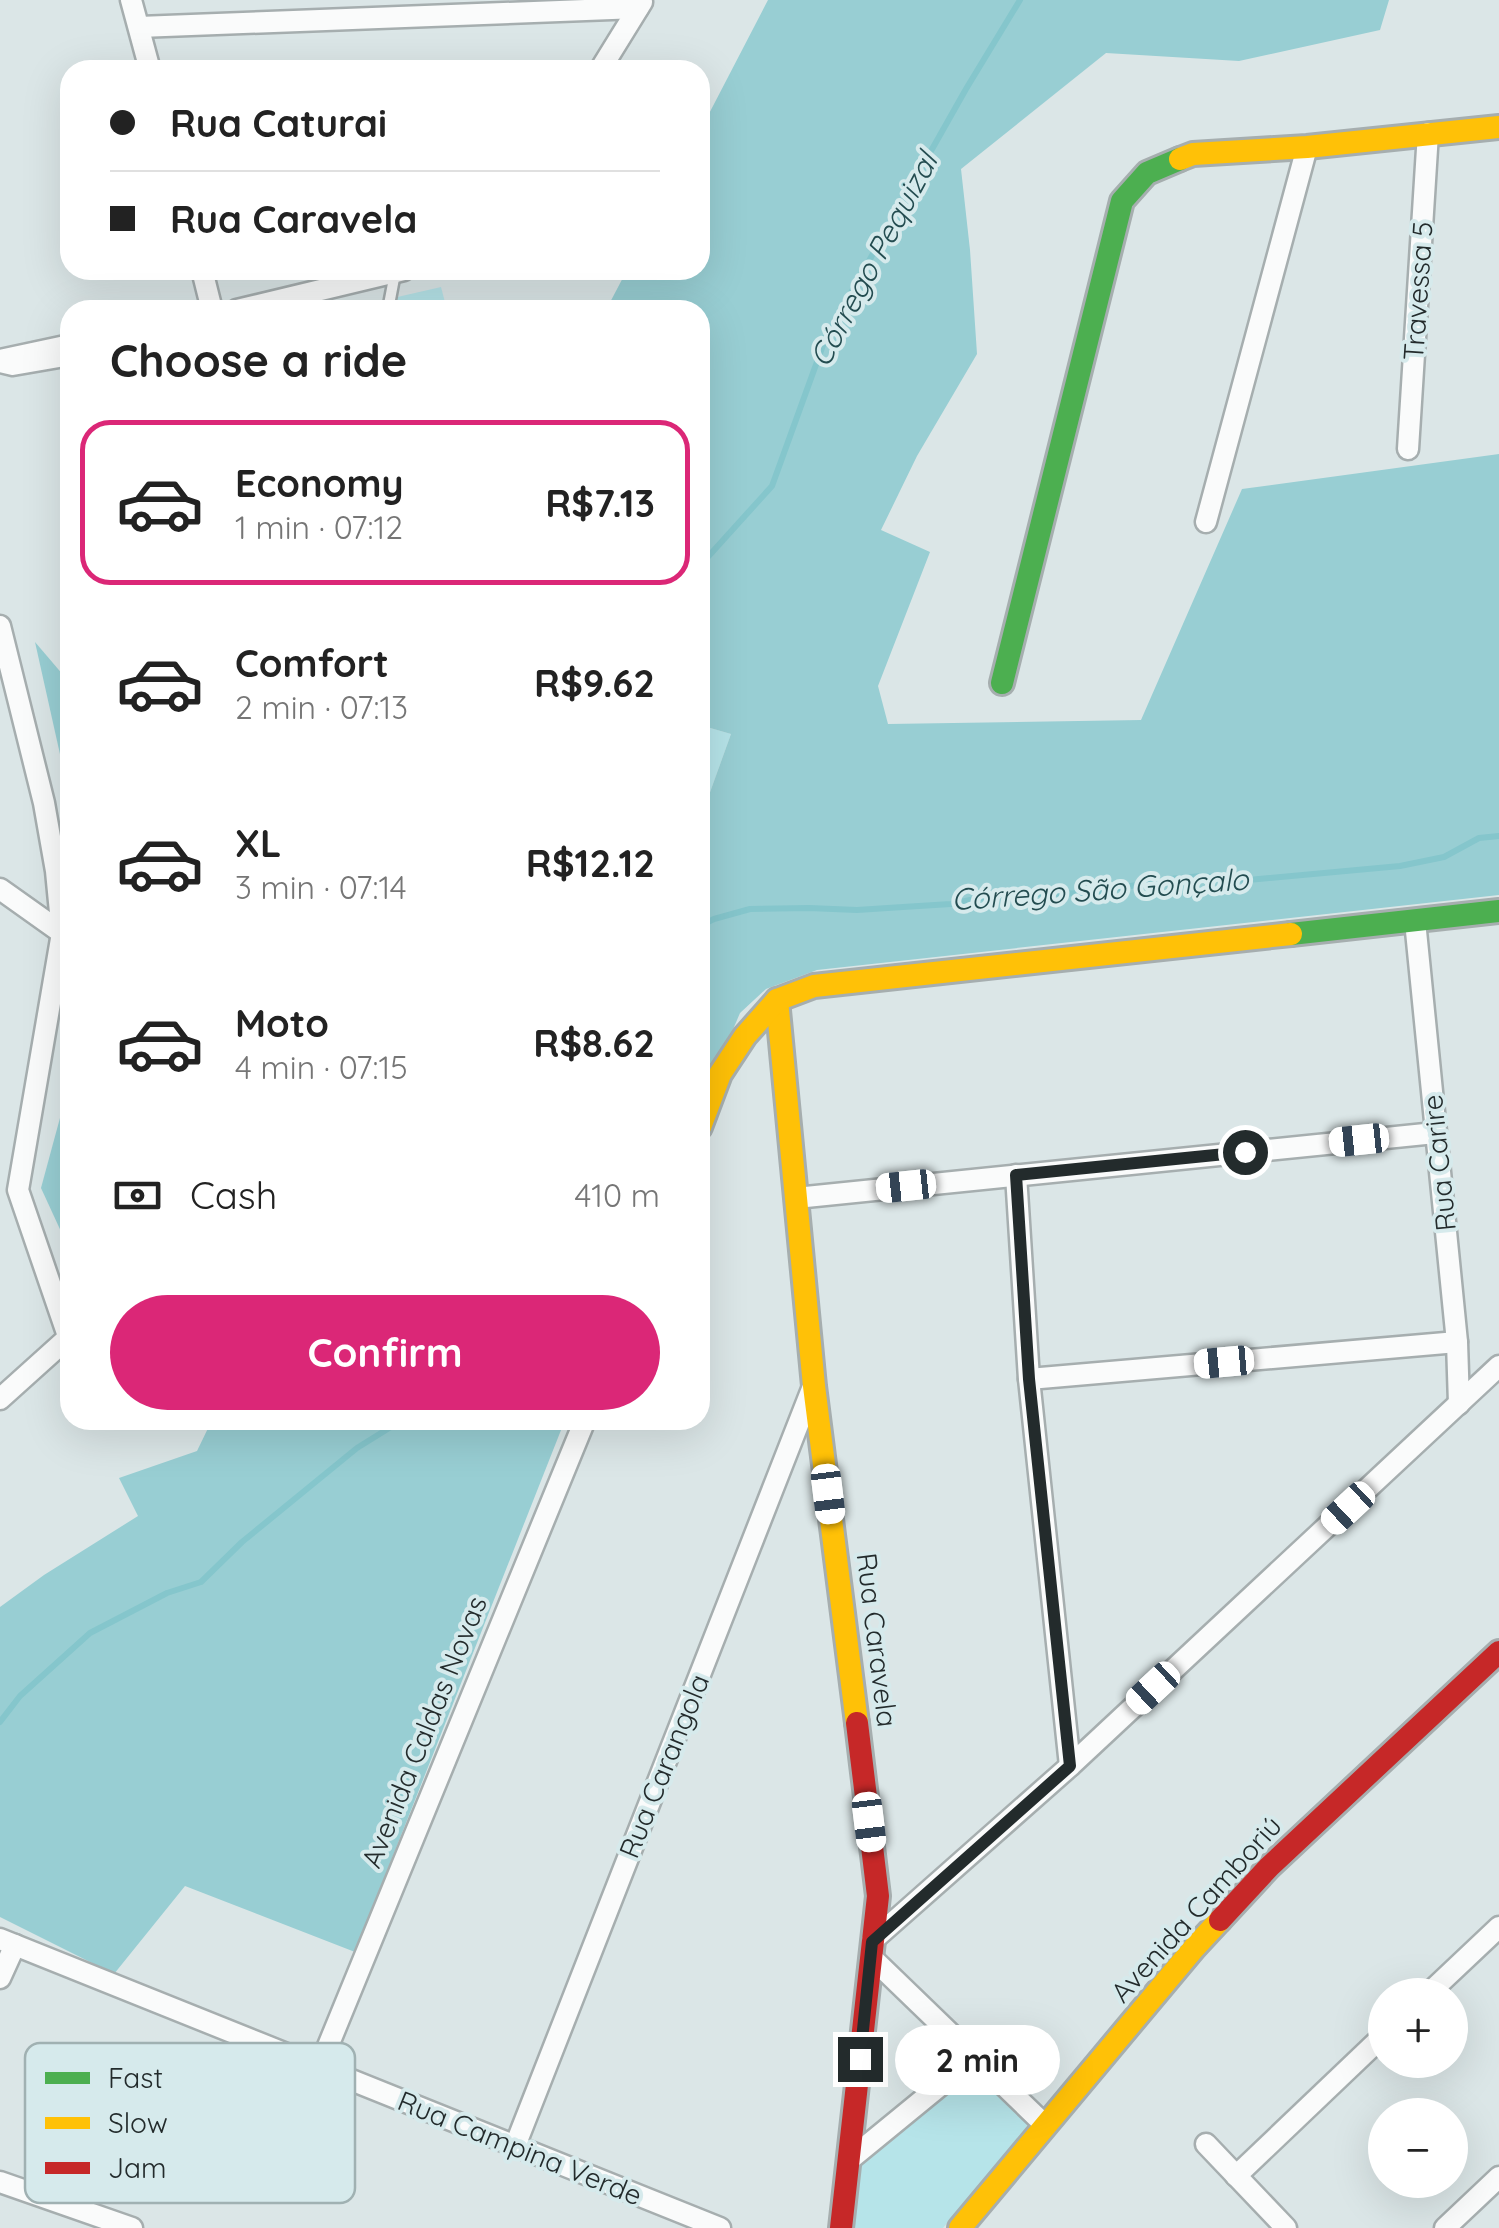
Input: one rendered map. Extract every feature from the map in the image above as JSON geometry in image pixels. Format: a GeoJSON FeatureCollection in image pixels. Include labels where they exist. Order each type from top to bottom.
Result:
{"type":"FeatureCollection","features":[{"type":"Feature","properties":{"kind":"street"},"geometry":{"type":"LineString","coordinates":[[131,0],[147,60]]}},
{"type":"Feature","properties":{"kind":"street"},"geometry":{"type":"LineString","coordinates":[[139,27],[640,4]]}},
{"type":"Feature","properties":{"kind":"street"},"geometry":{"type":"LineString","coordinates":[[606,60],[640,4]]}},
{"type":"Feature","properties":{"kind":"street"},"geometry":{"type":"LineString","coordinates":[[1002,682],[1122,201],[1148,173],[1194,154],[1499,127]]}},
{"type":"Feature","properties":{"kind":"street","name":"Travessa 5"},"geometry":{"type":"LineString","coordinates":[[1408,450],[1428,134]]}},
{"type":"Feature","properties":{"kind":"street"},"geometry":{"type":"LineString","coordinates":[[1206,522],[1307,146]]}},
{"type":"Feature","properties":{"kind":"street"},"geometry":{"type":"LineString","coordinates":[[279,300],[362,280]]}},
{"type":"Feature","properties":{"kind":"street"},"geometry":{"type":"LineString","coordinates":[[0,363],[60,348]]}},
{"type":"Feature","properties":{"kind":"street"},"geometry":{"type":"LineString","coordinates":[[0,632],[44,803],[60,912]]}},
{"type":"Feature","properties":{"kind":"street"},"geometry":{"type":"LineString","coordinates":[[0,888],[60,932]]}},
{"type":"Feature","properties":{"kind":"street"},"geometry":{"type":"LineString","coordinates":[[710,1101],[720,1074],[745,1036],[777,1000],[814,986],[1499,911]]}},
{"type":"Feature","properties":{"kind":"street","name":"Rua Carire"},"geometry":{"type":"LineString","coordinates":[[1415,921],[1457,1342],[1459,1404]]}},
{"type":"Feature","properties":{"kind":"street"},"geometry":{"type":"LineString","coordinates":[[60,945],[18,1190],[60,1310]]}},
{"type":"Feature","properties":{"kind":"street","name":"Rua Caravela"},"geometry":{"type":"LineString","coordinates":[[777,1000],[814,1386],[878,1896],[841,2228]]}},
{"type":"Feature","properties":{"kind":"street"},"geometry":{"type":"LineString","coordinates":[[796,1198],[1435,1132]]}},
{"type":"Feature","properties":{"kind":"street"},"geometry":{"type":"LineString","coordinates":[[1016,1175],[1029,1379],[1070,1766]]}},
{"type":"Feature","properties":{"kind":"street"},"geometry":{"type":"LineString","coordinates":[[0,1178],[18,1190]]}},
{"type":"Feature","properties":{"kind":"street"},"geometry":{"type":"LineString","coordinates":[[1029,1379],[1457,1342]]}},
{"type":"Feature","properties":{"kind":"street"},"geometry":{"type":"LineString","coordinates":[[0,1399],[60,1344]]}},
{"type":"Feature","properties":{"kind":"street"},"geometry":{"type":"LineString","coordinates":[[1046,2126],[872,1950],[1499,1366]]}},
{"type":"Feature","properties":{"kind":"street","name":"Rua Carangola"},"geometry":{"type":"LineString","coordinates":[[514,2146],[814,1386]]}},
{"type":"Feature","properties":{"kind":"street","name":"Avenida Caldas Novas"},"geometry":{"type":"LineString","coordinates":[[329,2043],[581,1430]]}},
{"type":"Feature","properties":{"kind":"street","name":"Avenida Camboriú"},"geometry":{"type":"LineString","coordinates":[[960,2228],[1194,1948],[1269,1867],[1499,1652]]}},
{"type":"Feature","properties":{"kind":"street"},"geometry":{"type":"LineString","coordinates":[[1447,1978],[1496,1935]]}},
{"type":"Feature","properties":{"kind":"street"},"geometry":{"type":"LineString","coordinates":[[0,1978],[7,1942]]}},
{"type":"Feature","properties":{"kind":"street","name":"Rua Campina Verde"},"geometry":{"type":"LineString","coordinates":[[7,1942],[257,2043]]}},
{"type":"Feature","properties":{"kind":"street"},"geometry":{"type":"LineString","coordinates":[[1236,2176],[1368,2050]]}},
{"type":"Feature","properties":{"kind":"street"},"geometry":{"type":"LineString","coordinates":[[848,2161],[975,2057]]}},
{"type":"Feature","properties":{"kind":"street","name":"Rua Campina Verde"},"geometry":{"type":"LineString","coordinates":[[355,2082],[720,2228]]}},
{"type":"Feature","properties":{"kind":"street"},"geometry":{"type":"LineString","coordinates":[[1206,2144],[1286,2228]]}},
{"type":"Feature","properties":{"kind":"street"},"geometry":{"type":"LineString","coordinates":[[0,2182],[25,2191]]}},
{"type":"Feature","properties":{"kind":"street"},"geometry":{"type":"LineString","coordinates":[[1444,2228],[1495,2189]]}},
{"type":"Feature","properties":{"kind":"street"},"geometry":{"type":"LineString","coordinates":[[59,2203],[130,2228]]}},
{"type":"Feature","properties":{"kind":"lane"},"geometry":{"type":"LineString","coordinates":[[0,363],[12,370],[60,362]]}},
{"type":"Feature","properties":{"kind":"shaded area"},"geometry":{"type":"Polygon","coordinates":[[[768,0],[1389,0],[1380,30],[1239,61],[1106,53],[961,169],[977,354],[917,456],[881,530],[930,552],[878,686],[888,724],[1141,720],[1242,489],[1499,454],[1499,895],[817,970],[766,989],[740,1013],[710,1084],[710,792],[731,734],[710,728],[710,300],[611,300],[622,280],[710,280],[710,112],[768,0]]]}},
{"type":"Feature","properties":{"kind":"shaded area"},"geometry":{"type":"Polygon","coordinates":[[[441,287],[444,300],[384,300],[441,287]]]}},
{"type":"Feature","properties":{"kind":"shaded area"},"geometry":{"type":"Polygon","coordinates":[[[35,642],[60,671],[60,754],[35,642]]]}},
{"type":"Feature","properties":{"kind":"shaded area"},"geometry":{"type":"Polygon","coordinates":[[[710,728],[731,734],[710,792],[710,728]]]}},
{"type":"Feature","properties":{"kind":"shaded area"},"geometry":{"type":"Polygon","coordinates":[[[60,1118],[60,1229],[41,1188],[60,1118]]]}},
{"type":"Feature","properties":{"kind":"shaded area"},"geometry":{"type":"Polygon","coordinates":[[[207,1430],[561,1430],[355,1952],[185,1886],[114,1974],[0,1917],[0,1607],[138,1516],[119,1478],[197,1451],[207,1430]]]}},
{"type":"Feature","properties":{"kind":"shaded area"},"geometry":{"type":"Polygon","coordinates":[[[971,2068],[1029,2125],[943,2228],[849,2228],[857,2165],[971,2068]]]}},
{"type":"Feature","properties":{"kind":"waterway","name":"Córrego Pequizal"},"geometry":{"type":"LineString","coordinates":[[710,555],[772,486],[826,337],[1020,0]]}},
{"type":"Feature","properties":{"kind":"waterway","name":"Córrego São Gonçalo"},"geometry":{"type":"LineString","coordinates":[[710,921],[750,909],[857,910],[951,904],[994,895],[1091,893],[1201,876],[1248,880],[1400,866],[1444,857],[1479,838],[1499,836]]}},
{"type":"Feature","properties":{"kind":"waterway","name":"Córrego São Gonçalo"},"geometry":{"type":"LineString","coordinates":[[0,1722],[20,1696],[90,1633],[167,1593],[201,1582],[242,1542],[357,1448],[386,1430]]}},
{"type":"Feature","properties":{"kind":"traffic: fast"},"geometry":{"type":"LineString","coordinates":[[1002,683],[1122,201],[1147,173],[1180,159]]}},
{"type":"Feature","properties":{"kind":"traffic: fast"},"geometry":{"type":"LineString","coordinates":[[1291,934],[1499,911]]}},
{"type":"Feature","properties":{"kind":"traffic: slow"},"geometry":{"type":"LineString","coordinates":[[1180,159],[1193,154],[1307,147],[1499,127]]}},
{"type":"Feature","properties":{"kind":"traffic: slow"},"geometry":{"type":"LineString","coordinates":[[710,1100],[720,1074],[745,1036],[777,1000],[814,986],[1291,934]]}},
{"type":"Feature","properties":{"kind":"traffic: slow"},"geometry":{"type":"LineString","coordinates":[[777,1000],[814,1386],[857,1723]]}},
{"type":"Feature","properties":{"kind":"traffic: slow"},"geometry":{"type":"LineString","coordinates":[[960,2228],[1220,1920]]}},
{"type":"Feature","properties":{"kind":"traffic: jam"},"geometry":{"type":"LineString","coordinates":[[1220,1920],[1269,1867],[1499,1652]]}},
{"type":"Feature","properties":{"kind":"traffic: jam"},"geometry":{"type":"LineString","coordinates":[[841,2228],[878,1896],[857,1723]]}},
{"type":"Feature","properties":{"kind":"route"},"geometry":{"type":"LineString","coordinates":[[860,2059],[872,1942],[1070,1766],[1029,1379],[1016,1175],[1245,1152]]}}]}
